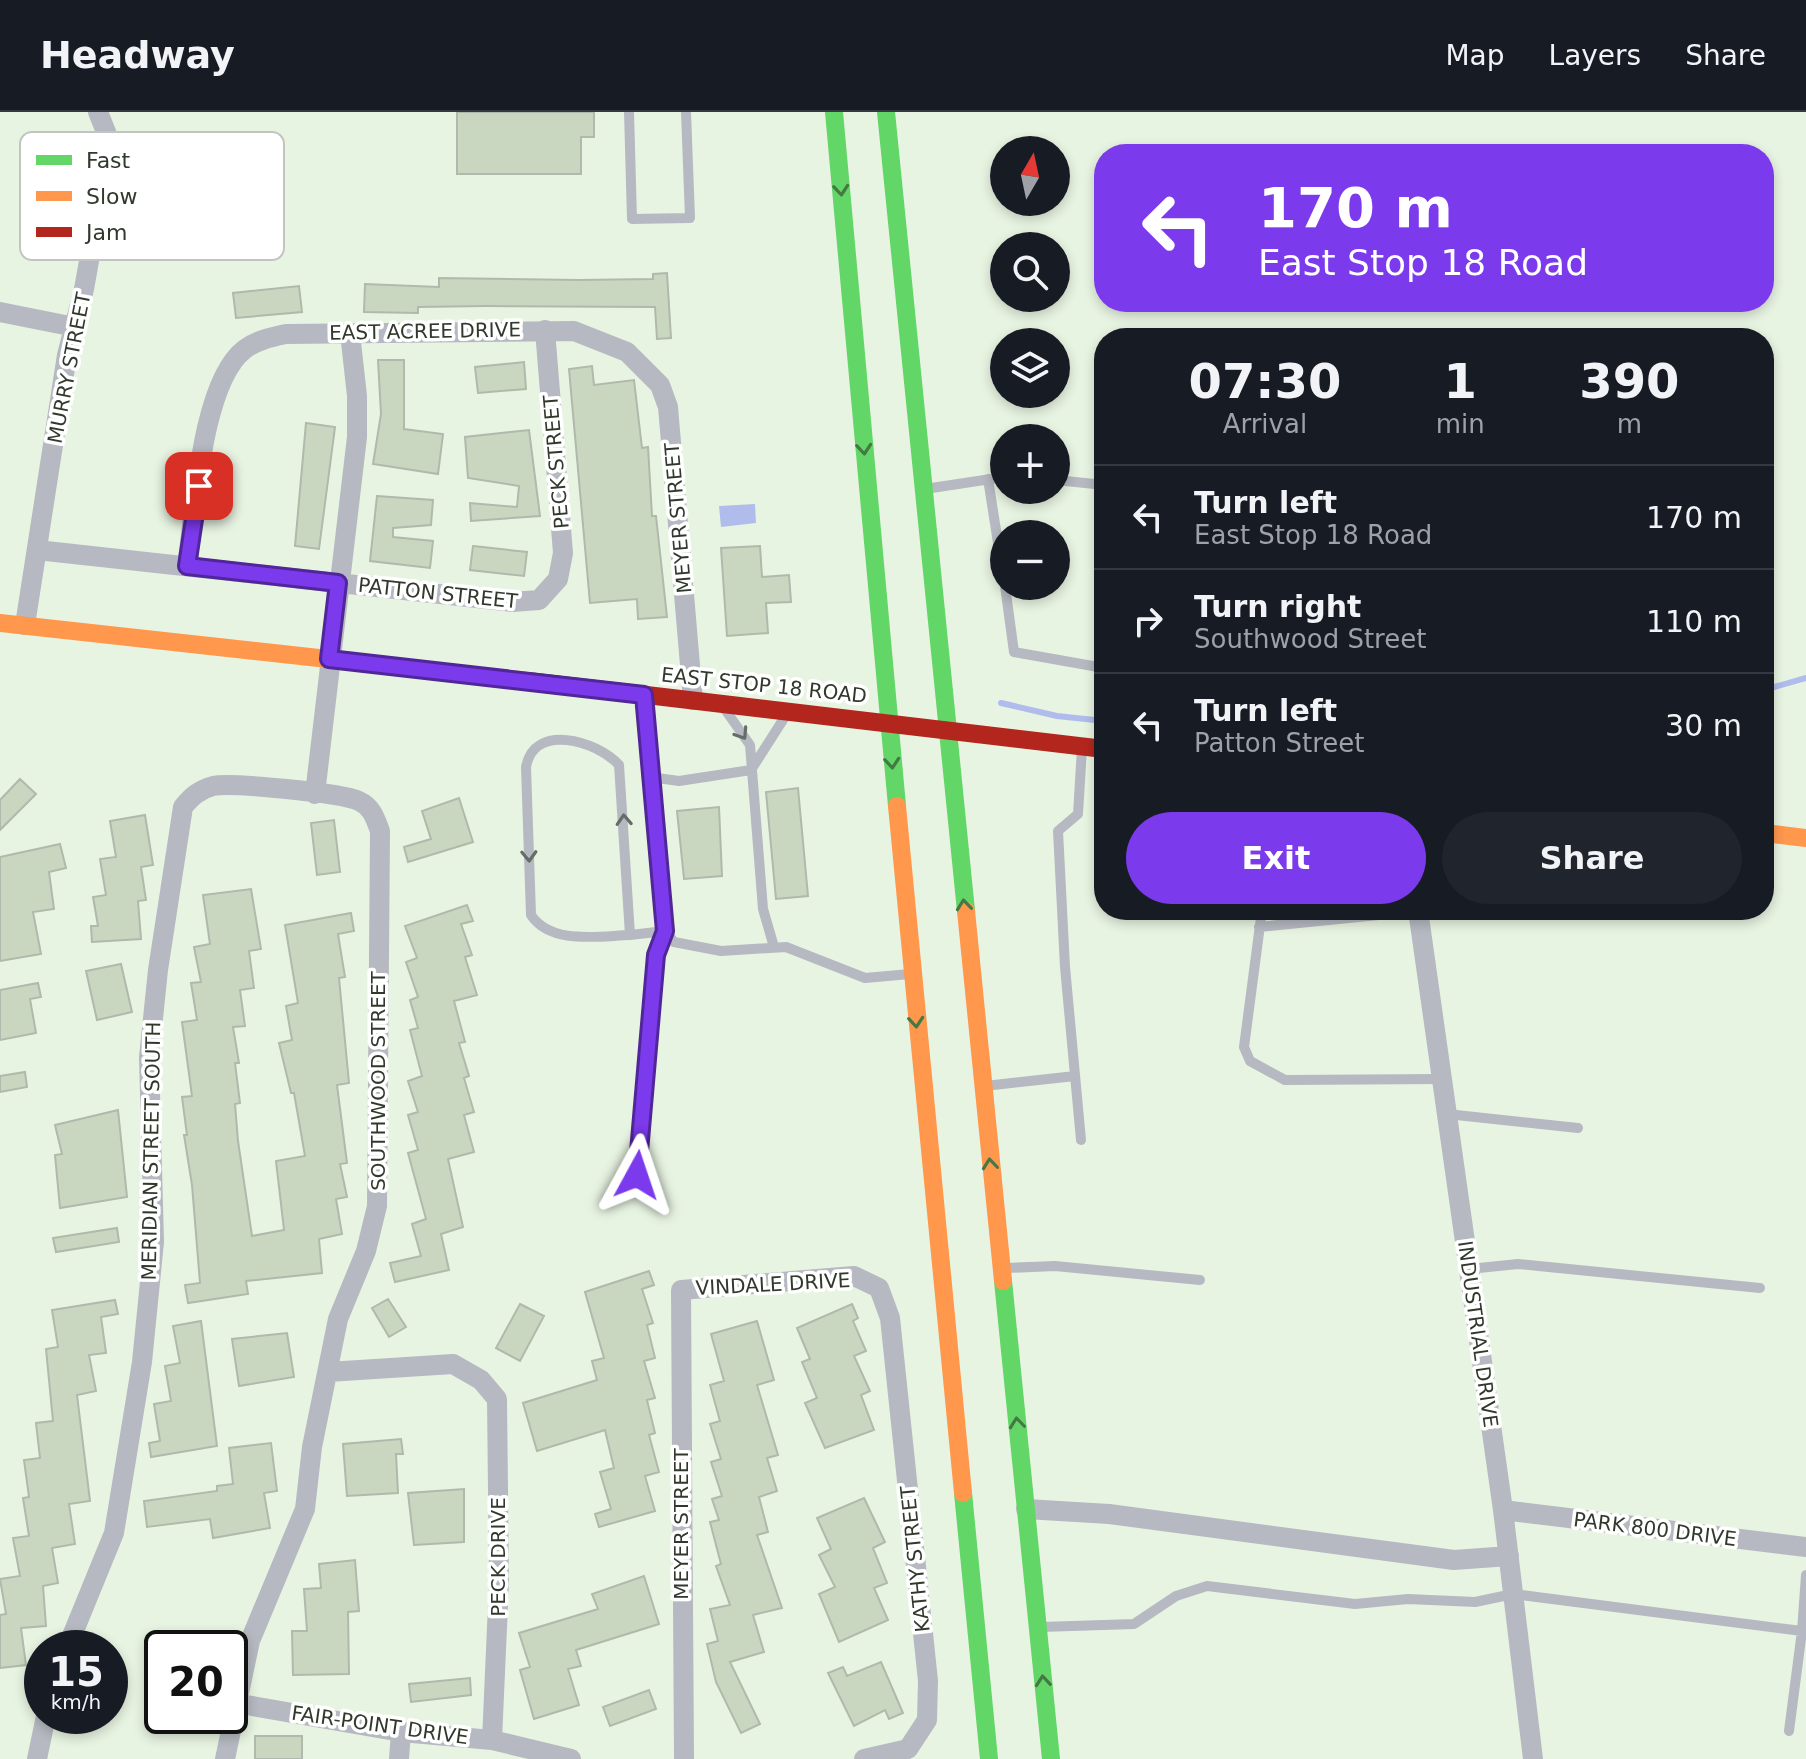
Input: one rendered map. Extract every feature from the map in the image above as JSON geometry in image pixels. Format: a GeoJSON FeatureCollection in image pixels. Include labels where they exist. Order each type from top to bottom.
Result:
{"type":"FeatureCollection","features":[{"type":"Feature","properties":{"kind":"main road"},"geometry":{"type":"LineString","coordinates":[[834,112],[888,721],[989,1759]]}},
{"type":"Feature","properties":{"kind":"main road"},"geometry":{"type":"LineString","coordinates":[[886,112],[1051,1759]]}},
{"type":"Feature","properties":{"kind":"main road","name":"EAST STOP 18 ROAD"},"geometry":{"type":"LineString","coordinates":[[0,623],[888,721],[1094,748]]}},
{"type":"Feature","properties":{"kind":"main road"},"geometry":{"type":"LineString","coordinates":[[1774,834],[1806,838]]}},
{"type":"Feature","properties":{"kind":"street","name":"MURRY STREET"},"geometry":{"type":"LineString","coordinates":[[98,112],[106,132]]}},
{"type":"Feature","properties":{"kind":"street","name":"MURRY STREET"},"geometry":{"type":"LineString","coordinates":[[25,625],[88,260]]}},
{"type":"Feature","properties":{"kind":"street"},"geometry":{"type":"LineString","coordinates":[[0,312],[75,327]]}},
{"type":"Feature","properties":{"kind":"street","name":"PECK STREET"},"geometry":{"type":"LineString","coordinates":[[545,330],[563,553],[558,579],[550,591]]}},
{"type":"Feature","properties":{"kind":"street","name":"EAST ACREE DRIVE"},"geometry":{"type":"LineString","coordinates":[[187,566],[212,405],[229,366],[245,349],[266,338],[286,334],[574,331],[627,352]]}},
{"type":"Feature","properties":{"kind":"street"},"geometry":{"type":"LineString","coordinates":[[315,794],[357,437],[357,396],[350,333]]}},
{"type":"Feature","properties":{"kind":"street","name":"MEYER STREET"},"geometry":{"type":"LineString","coordinates":[[627,352],[660,385],[668,407],[693,700]]}},
{"type":"Feature","properties":{"kind":"street","name":"PATTON STREET"},"geometry":{"type":"LineString","coordinates":[[37,550],[528,603],[550,591]]}},
{"type":"Feature","properties":{"kind":"street","name":"MERIDIAN STREET SOUTH"},"geometry":{"type":"LineString","coordinates":[[74,1630],[114,1533],[142,1362],[154,1242],[149,1057],[183,807],[195,793],[215,785],[315,794]]}},
{"type":"Feature","properties":{"kind":"street","name":"SOUTHWOOD STREET"},"geometry":{"type":"LineString","coordinates":[[248,1649],[305,1509],[312,1447],[338,1319],[366,1251],[377,1206],[380,1170],[380,831],[373,812],[349,798],[315,794]]}},
{"type":"Feature","properties":{"kind":"street","name":"INDUSTRIAL DRIVE"},"geometry":{"type":"LineString","coordinates":[[1419,920],[1503,1510],[1533,1759]]}},
{"type":"Feature","properties":{"kind":"street","name":"VINDALE DRIVE"},"geometry":{"type":"LineString","coordinates":[[681,1290],[854,1276],[879,1288],[890,1318]]}},
{"type":"Feature","properties":{"kind":"street","name":"MEYER STREET"},"geometry":{"type":"LineString","coordinates":[[681,1290],[684,1759]]}},
{"type":"Feature","properties":{"kind":"street","name":"KATHY STREET"},"geometry":{"type":"LineString","coordinates":[[864,1759],[908,1749],[927,1720],[928,1681],[890,1318]]}},
{"type":"Feature","properties":{"kind":"street","name":"PECK DRIVE"},"geometry":{"type":"LineString","coordinates":[[328,1372],[453,1364],[481,1380],[497,1399],[498,1598],[492,1740]]}},
{"type":"Feature","properties":{"kind":"street"},"geometry":{"type":"LineString","coordinates":[[1026,1509],[1109,1514],[1454,1560],[1509,1556]]}},
{"type":"Feature","properties":{"kind":"street","name":"PARK 800 DRIVE"},"geometry":{"type":"LineString","coordinates":[[1503,1510],[1806,1547]]}},
{"type":"Feature","properties":{"kind":"street","name":"FAIR-POINT DRIVE"},"geometry":{"type":"LineString","coordinates":[[248,1705],[401,1732],[492,1740],[571,1759]]}},
{"type":"Feature","properties":{"kind":"street"},"geometry":{"type":"LineString","coordinates":[[399,1759],[401,1732]]}},
{"type":"Feature","properties":{"kind":"street"},"geometry":{"type":"LineString","coordinates":[[37,1759],[42,1734]]}},
{"type":"Feature","properties":{"kind":"street","name":"SOUTHWOOD STREET"},"geometry":{"type":"LineString","coordinates":[[225,1759],[229,1734]]}},
{"type":"Feature","properties":{"kind":"lane"},"geometry":{"type":"LineString","coordinates":[[629,112],[632,219],[690,218],[686,112]]}},
{"type":"Feature","properties":{"kind":"lane"},"geometry":{"type":"LineString","coordinates":[[923,489],[988,479],[994,520]]}},
{"type":"Feature","properties":{"kind":"lane"},"geometry":{"type":"LineString","coordinates":[[1070,481],[1094,484]]}},
{"type":"Feature","properties":{"kind":"lane"},"geometry":{"type":"LineString","coordinates":[[1006,600],[1014,652],[1094,666]]}},
{"type":"Feature","properties":{"kind":"lane"},"geometry":{"type":"LineString","coordinates":[[637,1175],[656,955],[665,931],[644,695]]}},
{"type":"Feature","properties":{"kind":"lane"},"geometry":{"type":"LineString","coordinates":[[721,703],[750,745],[763,909],[774,947]]}},
{"type":"Feature","properties":{"kind":"lane"},"geometry":{"type":"LineString","coordinates":[[650,777],[679,781],[751,770],[790,710]]}},
{"type":"Feature","properties":{"kind":"lane"},"geometry":{"type":"LineString","coordinates":[[630,935],[619,765],[589,745],[556,740],[535,746],[529,753],[526,767],[531,915],[547,930],[572,936],[630,935],[665,931]]}},
{"type":"Feature","properties":{"kind":"lane"},"geometry":{"type":"LineString","coordinates":[[1081,1140],[1058,831],[1078,814],[1083,746]]}},
{"type":"Feature","properties":{"kind":"lane"},"geometry":{"type":"LineString","coordinates":[[1260,920],[1244,1047],[1250,1061],[1285,1080],[1442,1079]]}},
{"type":"Feature","properties":{"kind":"lane"},"geometry":{"type":"LineString","coordinates":[[1259,927],[1324,920]]}},
{"type":"Feature","properties":{"kind":"lane"},"geometry":{"type":"LineString","coordinates":[[665,931],[674,942],[721,951],[786,947],[865,978],[912,974]]}},
{"type":"Feature","properties":{"kind":"lane"},"geometry":{"type":"LineString","coordinates":[[983,1087],[1075,1076]]}},
{"type":"Feature","properties":{"kind":"lane"},"geometry":{"type":"LineString","coordinates":[[1447,1114],[1578,1128]]}},
{"type":"Feature","properties":{"kind":"lane"},"geometry":{"type":"LineString","coordinates":[[1469,1269],[1518,1264],[1760,1288]]}},
{"type":"Feature","properties":{"kind":"lane"},"geometry":{"type":"LineString","coordinates":[[1001,1268],[1055,1266],[1200,1280]]}},
{"type":"Feature","properties":{"kind":"lane"},"geometry":{"type":"LineString","coordinates":[[1789,1731],[1806,1575]]}},
{"type":"Feature","properties":{"kind":"lane"},"geometry":{"type":"LineString","coordinates":[[1038,1627],[1134,1624],[1176,1596],[1207,1586],[1355,1604],[1408,1599],[1475,1602],[1513,1594],[1802,1631]]}},
{"type":"Feature","properties":{"kind":"water"},"geometry":{"type":"Polygon","coordinates":[[[755,504],[756,523],[721,527],[719,506],[755,504]]]}},
{"type":"Feature","properties":{"kind":"building"},"geometry":{"type":"Polygon","coordinates":[[[457,112],[594,112],[594,137],[581,137],[581,174],[457,174],[457,112]]]}},
{"type":"Feature","properties":{"kind":"building"},"geometry":{"type":"Polygon","coordinates":[[[667,273],[671,338],[657,339],[655,307],[418,307],[418,313],[364,312],[365,284],[439,287],[439,278],[653,279],[653,274],[667,273]]]}},
{"type":"Feature","properties":{"kind":"building"},"geometry":{"type":"Polygon","coordinates":[[[299,286],[302,312],[236,318],[233,293],[299,286]]]}},
{"type":"Feature","properties":{"kind":"building"},"geometry":{"type":"Polygon","coordinates":[[[378,360],[404,360],[404,429],[443,434],[438,474],[373,464],[381,414],[378,360]]]}},
{"type":"Feature","properties":{"kind":"building"},"geometry":{"type":"Polygon","coordinates":[[[524,362],[526,389],[478,393],[475,367],[524,362]]]}},
{"type":"Feature","properties":{"kind":"building"},"geometry":{"type":"Polygon","coordinates":[[[592,366],[594,385],[634,380],[642,448],[648,447],[652,516],[656,516],[667,617],[638,619],[637,599],[590,603],[569,369],[592,366]]]}},
{"type":"Feature","properties":{"kind":"building"},"geometry":{"type":"Polygon","coordinates":[[[306,423],[335,427],[319,549],[295,546],[306,423]]]}},
{"type":"Feature","properties":{"kind":"building"},"geometry":{"type":"Polygon","coordinates":[[[529,430],[540,516],[471,521],[470,503],[517,507],[519,486],[468,478],[465,437],[529,430]]]}},
{"type":"Feature","properties":{"kind":"building"},"geometry":{"type":"Polygon","coordinates":[[[377,496],[433,500],[431,525],[393,528],[393,537],[433,541],[430,568],[370,561],[377,496]]]}},
{"type":"Feature","properties":{"kind":"building"},"geometry":{"type":"Polygon","coordinates":[[[473,546],[527,552],[524,576],[470,570],[473,546]]]}},
{"type":"Feature","properties":{"kind":"building"},"geometry":{"type":"Polygon","coordinates":[[[760,546],[762,577],[789,575],[791,602],[766,603],[768,633],[727,636],[721,548],[760,546]]]}},
{"type":"Feature","properties":{"kind":"building"},"geometry":{"type":"Polygon","coordinates":[[[20,779],[36,794],[0,830],[0,800],[20,779]]]}},
{"type":"Feature","properties":{"kind":"building"},"geometry":{"type":"Polygon","coordinates":[[[798,788],[808,896],[776,899],[766,792],[798,788]]]}},
{"type":"Feature","properties":{"kind":"building"},"geometry":{"type":"Polygon","coordinates":[[[459,798],[473,842],[408,862],[404,847],[431,839],[422,811],[459,798]]]}},
{"type":"Feature","properties":{"kind":"building"},"geometry":{"type":"Polygon","coordinates":[[[719,807],[722,876],[684,879],[677,811],[719,807]]]}},
{"type":"Feature","properties":{"kind":"building"},"geometry":{"type":"Polygon","coordinates":[[[145,815],[153,865],[141,867],[146,900],[138,901],[141,939],[92,942],[91,926],[98,926],[93,897],[106,895],[100,859],[116,857],[110,821],[145,815]]]}},
{"type":"Feature","properties":{"kind":"building"},"geometry":{"type":"Polygon","coordinates":[[[334,820],[340,872],[317,875],[311,823],[334,820]]]}},
{"type":"Feature","properties":{"kind":"building"},"geometry":{"type":"Polygon","coordinates":[[[60,844],[66,868],[49,872],[54,909],[33,912],[41,954],[0,961],[0,857],[60,844]]]}},
{"type":"Feature","properties":{"kind":"building"},"geometry":{"type":"Polygon","coordinates":[[[251,889],[261,949],[249,951],[254,988],[240,990],[245,1026],[233,1027],[239,1063],[235,1063],[240,1103],[235,1104],[238,1141],[252,1236],[284,1230],[276,1161],[305,1156],[294,1093],[291,1093],[279,1043],[292,1040],[286,1006],[298,1003],[285,925],[351,913],[354,931],[338,934],[345,977],[339,978],[349,1083],[337,1085],[347,1163],[340,1164],[347,1197],[336,1199],[342,1234],[319,1239],[322,1273],[246,1281],[248,1294],[188,1303],[185,1285],[200,1283],[192,1185],[184,1135],[187,1135],[182,1097],[192,1096],[182,1022],[197,1020],[191,983],[201,982],[194,947],[210,944],[203,895],[251,889]]]}},
{"type":"Feature","properties":{"kind":"building"},"geometry":{"type":"Polygon","coordinates":[[[467,905],[473,921],[461,924],[472,955],[465,957],[477,995],[454,1001],[465,1042],[459,1043],[469,1076],[464,1078],[474,1112],[464,1115],[474,1152],[448,1159],[463,1227],[441,1234],[449,1270],[395,1282],[390,1263],[421,1256],[412,1224],[426,1219],[408,1153],[418,1150],[408,1115],[418,1112],[408,1081],[422,1076],[410,1030],[418,1028],[410,1000],[418,997],[406,962],[417,958],[405,926],[467,905]]]}},
{"type":"Feature","properties":{"kind":"building"},"geometry":{"type":"Polygon","coordinates":[[[121,964],[132,1012],[97,1020],[86,971],[121,964]]]}},
{"type":"Feature","properties":{"kind":"building"},"geometry":{"type":"Polygon","coordinates":[[[38,983],[41,997],[30,999],[36,1033],[0,1040],[0,990],[38,983]]]}},
{"type":"Feature","properties":{"kind":"building"},"geometry":{"type":"Polygon","coordinates":[[[25,1072],[27,1087],[0,1092],[0,1076],[25,1072]]]}},
{"type":"Feature","properties":{"kind":"building"},"geometry":{"type":"Polygon","coordinates":[[[118,1110],[127,1197],[60,1208],[55,1155],[62,1154],[55,1125],[118,1110]]]}},
{"type":"Feature","properties":{"kind":"building"},"geometry":{"type":"Polygon","coordinates":[[[117,1228],[119,1242],[56,1252],[53,1238],[117,1228]]]}},
{"type":"Feature","properties":{"kind":"building"},"geometry":{"type":"Polygon","coordinates":[[[649,1271],[654,1285],[642,1289],[653,1323],[647,1325],[655,1358],[644,1361],[655,1398],[647,1400],[655,1433],[649,1435],[659,1472],[645,1476],[655,1511],[599,1527],[595,1514],[611,1509],[600,1472],[614,1468],[605,1430],[537,1451],[523,1403],[597,1380],[592,1361],[604,1358],[585,1292],[649,1271]]]}},
{"type":"Feature","properties":{"kind":"building"},"geometry":{"type":"Polygon","coordinates":[[[388,1299],[406,1327],[389,1337],[372,1308],[388,1299]]]}},
{"type":"Feature","properties":{"kind":"building"},"geometry":{"type":"Polygon","coordinates":[[[115,1300],[118,1314],[101,1317],[106,1353],[89,1355],[96,1391],[77,1395],[90,1501],[69,1504],[75,1544],[52,1548],[58,1583],[43,1586],[46,1626],[21,1628],[24,1665],[0,1668],[0,1615],[6,1614],[0,1579],[20,1576],[13,1538],[29,1536],[23,1498],[29,1497],[24,1460],[40,1458],[36,1423],[53,1421],[46,1349],[58,1347],[52,1310],[115,1300]]]}},
{"type":"Feature","properties":{"kind":"building"},"geometry":{"type":"Polygon","coordinates":[[[520,1304],[544,1316],[520,1361],[496,1348],[520,1304]]]}},
{"type":"Feature","properties":{"kind":"building"},"geometry":{"type":"Polygon","coordinates":[[[852,1304],[858,1318],[853,1321],[866,1351],[854,1356],[870,1391],[861,1395],[874,1430],[825,1448],[805,1403],[817,1398],[802,1362],[810,1359],[797,1328],[852,1304]]]}},
{"type":"Feature","properties":{"kind":"building"},"geometry":{"type":"Polygon","coordinates":[[[201,1321],[217,1446],[151,1457],[149,1443],[160,1441],[154,1404],[171,1401],[165,1366],[180,1363],[173,1326],[201,1321]]]}},
{"type":"Feature","properties":{"kind":"building"},"geometry":{"type":"Polygon","coordinates":[[[757,1321],[774,1380],[757,1385],[778,1455],[767,1458],[777,1491],[759,1497],[768,1532],[757,1535],[782,1608],[753,1615],[764,1652],[730,1662],[760,1724],[741,1733],[716,1682],[707,1644],[718,1641],[710,1609],[730,1605],[716,1566],[721,1564],[710,1522],[719,1520],[712,1499],[722,1496],[711,1462],[721,1459],[710,1424],[720,1421],[710,1385],[724,1381],[711,1334],[757,1321]]]}},
{"type":"Feature","properties":{"kind":"building"},"geometry":{"type":"Polygon","coordinates":[[[287,1333],[294,1377],[239,1386],[232,1339],[287,1333]]]}},
{"type":"Feature","properties":{"kind":"building"},"geometry":{"type":"Polygon","coordinates":[[[401,1439],[403,1454],[396,1454],[398,1493],[347,1496],[343,1444],[401,1439]]]}},
{"type":"Feature","properties":{"kind":"building"},"geometry":{"type":"Polygon","coordinates":[[[271,1443],[277,1491],[264,1493],[270,1528],[213,1538],[210,1519],[147,1527],[144,1501],[217,1491],[217,1486],[233,1484],[229,1448],[271,1443]]]}},
{"type":"Feature","properties":{"kind":"building"},"geometry":{"type":"Polygon","coordinates":[[[464,1489],[464,1542],[414,1545],[408,1493],[464,1489]]]}},
{"type":"Feature","properties":{"kind":"building"},"geometry":{"type":"Polygon","coordinates":[[[864,1498],[885,1542],[873,1548],[887,1583],[874,1588],[888,1620],[839,1642],[819,1594],[835,1587],[819,1555],[831,1549],[817,1518],[864,1498]]]}},
{"type":"Feature","properties":{"kind":"building"},"geometry":{"type":"Polygon","coordinates":[[[355,1560],[359,1611],[348,1612],[349,1674],[293,1675],[292,1631],[307,1631],[304,1589],[321,1588],[319,1564],[355,1560]]]}},
{"type":"Feature","properties":{"kind":"building"},"geometry":{"type":"Polygon","coordinates":[[[644,1576],[659,1624],[576,1650],[581,1666],[568,1669],[579,1705],[534,1719],[520,1670],[530,1667],[519,1633],[598,1609],[592,1594],[644,1576]]]}},
{"type":"Feature","properties":{"kind":"building"},"geometry":{"type":"Polygon","coordinates":[[[881,1662],[903,1713],[889,1719],[885,1710],[854,1726],[828,1673],[843,1667],[847,1676],[881,1662]]]}},
{"type":"Feature","properties":{"kind":"building"},"geometry":{"type":"Polygon","coordinates":[[[470,1678],[471,1695],[411,1702],[409,1684],[470,1678]]]}},
{"type":"Feature","properties":{"kind":"building"},"geometry":{"type":"Polygon","coordinates":[[[649,1690],[656,1709],[610,1726],[603,1707],[649,1690]]]}},
{"type":"Feature","properties":{"kind":"building"},"geometry":{"type":"Polygon","coordinates":[[[255,1736],[302,1736],[302,1759],[255,1759],[255,1736]]]}},
{"type":"Feature","properties":{"kind":"waterway"},"geometry":{"type":"LineString","coordinates":[[1774,687],[1806,678]]}},
{"type":"Feature","properties":{"kind":"waterway"},"geometry":{"type":"LineString","coordinates":[[1001,703],[1057,716],[1094,720]]}},
{"type":"Feature","properties":{"kind":"traffic: fast"},"geometry":{"type":"LineString","coordinates":[[834,112],[897,806]]}},
{"type":"Feature","properties":{"kind":"traffic: fast"},"geometry":{"type":"LineString","coordinates":[[886,112],[966,911]]}},
{"type":"Feature","properties":{"kind":"traffic: fast"},"geometry":{"type":"LineString","coordinates":[[1003,1281],[1051,1759]]}},
{"type":"Feature","properties":{"kind":"traffic: fast"},"geometry":{"type":"LineString","coordinates":[[963,1493],[989,1759]]}},
{"type":"Feature","properties":{"kind":"traffic: slow"},"geometry":{"type":"LineString","coordinates":[[0,623],[528,681]]}},
{"type":"Feature","properties":{"kind":"traffic: slow"},"geometry":{"type":"LineString","coordinates":[[897,806],[963,1493]]}},
{"type":"Feature","properties":{"kind":"traffic: slow"},"geometry":{"type":"LineString","coordinates":[[1774,834],[1806,838]]}},
{"type":"Feature","properties":{"kind":"traffic: slow"},"geometry":{"type":"LineString","coordinates":[[966,911],[1003,1281]]}},
{"type":"Feature","properties":{"kind":"traffic: jam"},"geometry":{"type":"LineString","coordinates":[[528,681],[1094,748]]}},
{"type":"Feature","properties":{"kind":"route"},"geometry":{"type":"LineString","coordinates":[[199,486],[187,566],[338,583],[329,659],[644,695],[665,931],[656,955],[637,1175]]}}]}
